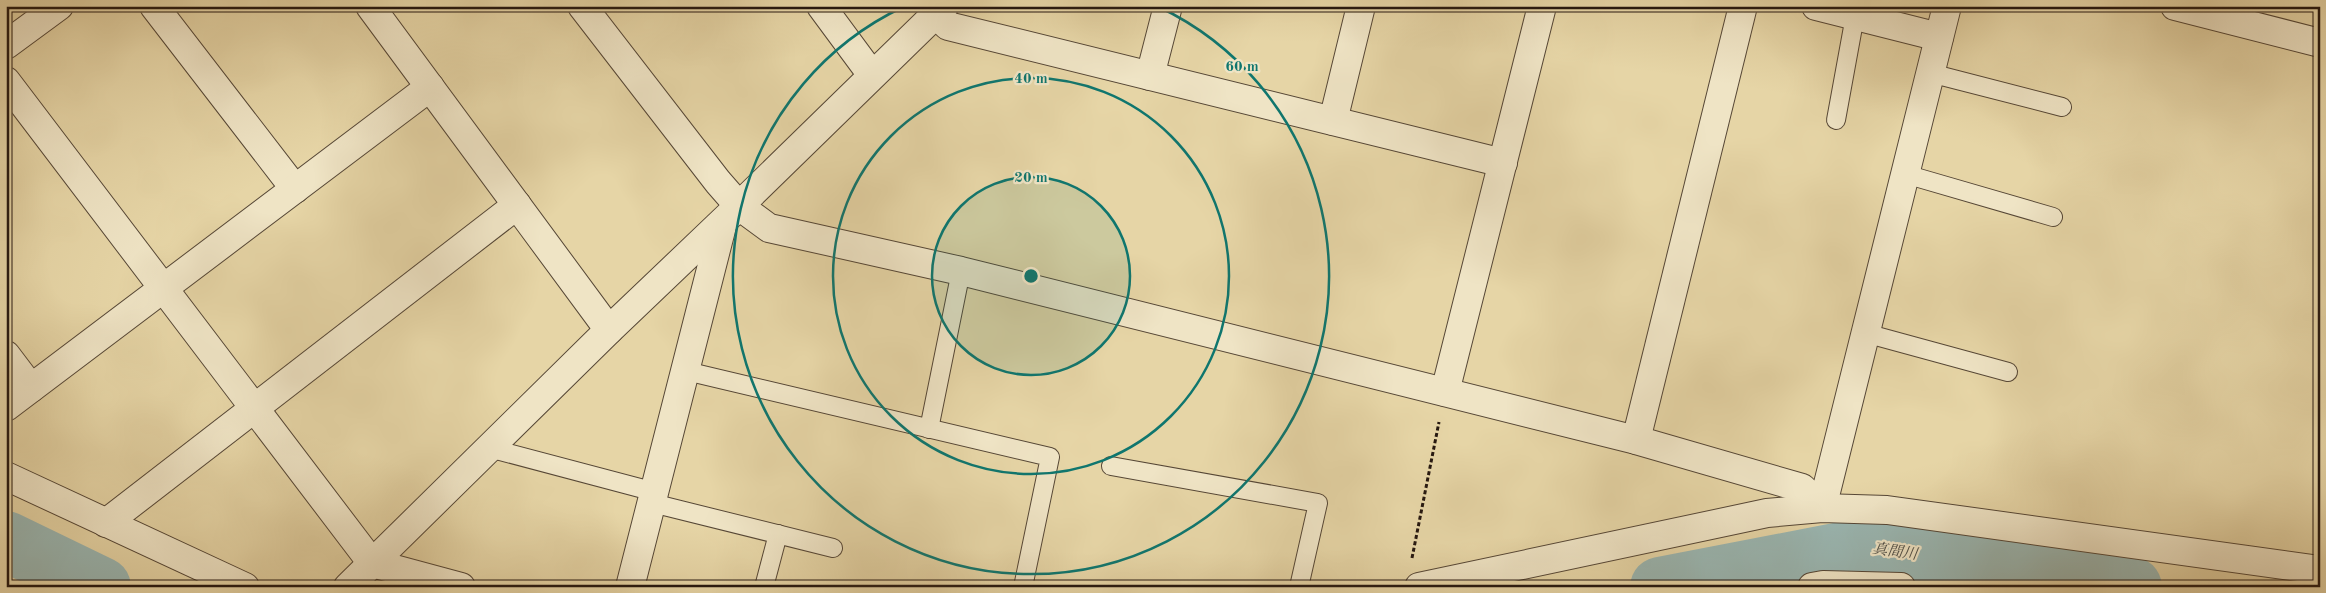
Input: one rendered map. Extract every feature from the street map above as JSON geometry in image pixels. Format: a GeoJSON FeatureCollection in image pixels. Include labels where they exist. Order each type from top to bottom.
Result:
{"type":"FeatureCollection","features":[{"type":"Feature","properties":{"kind":"street"},"geometry":{"type":"LineString","coordinates":[[6,46],[59,6]]}},
{"type":"Feature","properties":{"kind":"street"},"geometry":{"type":"LineString","coordinates":[[154,6],[295,189]]}},
{"type":"Feature","properties":{"kind":"street"},"geometry":{"type":"LineString","coordinates":[[370,6],[609,330]]}},
{"type":"Feature","properties":{"kind":"street"},"geometry":{"type":"LineString","coordinates":[[582,6],[731,214],[769,228],[961,271],[1636,440],[1802,488],[1822,508]]}},
{"type":"Feature","properties":{"kind":"street"},"geometry":{"type":"LineString","coordinates":[[821,6],[872,75]]}},
{"type":"Feature","properties":{"kind":"street"},"geometry":{"type":"LineString","coordinates":[[1150,76],[1168,6]]}},
{"type":"Feature","properties":{"kind":"street"},"geometry":{"type":"LineString","coordinates":[[1333,121],[1361,6]]}},
{"type":"Feature","properties":{"kind":"street"},"geometry":{"type":"LineString","coordinates":[[1445,392],[1542,6]]}},
{"type":"Feature","properties":{"kind":"street"},"geometry":{"type":"LineString","coordinates":[[1636,440],[1743,6]]}},
{"type":"Feature","properties":{"kind":"street"},"geometry":{"type":"LineString","coordinates":[[1816,6],[1939,37]]}},
{"type":"Feature","properties":{"kind":"street"},"geometry":{"type":"LineString","coordinates":[[1822,508],[1947,6]]}},
{"type":"Feature","properties":{"kind":"street"},"geometry":{"type":"LineString","coordinates":[[2175,6],[2320,43]]}},
{"type":"Feature","properties":{"kind":"street"},"geometry":{"type":"LineString","coordinates":[[348,587],[609,330],[940,10],[948,26],[1503,163]]}},
{"type":"Feature","properties":{"kind":"street"},"geometry":{"type":"LineString","coordinates":[[6,81],[372,563],[461,587]]}},
{"type":"Feature","properties":{"kind":"street"},"geometry":{"type":"LineString","coordinates":[[6,407],[430,87]]}},
{"type":"Feature","properties":{"kind":"street"},"geometry":{"type":"LineString","coordinates":[[106,523],[517,204]]}},
{"type":"Feature","properties":{"kind":"street"},"geometry":{"type":"LineString","coordinates":[[630,587],[686,371],[731,214]]}},
{"type":"Feature","properties":{"kind":"street"},"geometry":{"type":"LineString","coordinates":[[6,355],[31,388]]}},
{"type":"Feature","properties":{"kind":"street"},"geometry":{"type":"LineString","coordinates":[[6,476],[245,587]]}},
{"type":"Feature","properties":{"kind":"street"},"geometry":{"type":"LineString","coordinates":[[1415,577],[1767,513],[1822,508],[1887,510],[2320,570]]}},
{"type":"Feature","properties":{"kind":"street"},"geometry":{"type":"LineString","coordinates":[[1812,587],[1823,585],[1901,587]]}},
{"type":"Feature","properties":{"kind":"lane"},"geometry":{"type":"LineString","coordinates":[[1836,120],[1855,16]]}},
{"type":"Feature","properties":{"kind":"lane"},"geometry":{"type":"LineString","coordinates":[[1930,73],[2062,108]]}},
{"type":"Feature","properties":{"kind":"lane"},"geometry":{"type":"LineString","coordinates":[[1905,174],[2053,217]]}},
{"type":"Feature","properties":{"kind":"lane"},"geometry":{"type":"LineString","coordinates":[[929,429],[961,271]]}},
{"type":"Feature","properties":{"kind":"lane"},"geometry":{"type":"LineString","coordinates":[[1865,333],[2008,372]]}},
{"type":"Feature","properties":{"kind":"lane"},"geometry":{"type":"LineString","coordinates":[[686,371],[1050,457],[1023,587]]}},
{"type":"Feature","properties":{"kind":"lane"},"geometry":{"type":"LineString","coordinates":[[489,448],[653,498],[833,548]]}},
{"type":"Feature","properties":{"kind":"lane"},"geometry":{"type":"LineString","coordinates":[[1111,466],[1318,503],[1299,587]]}},
{"type":"Feature","properties":{"kind":"lane"},"geometry":{"type":"LineString","coordinates":[[764,587],[778,534]]}},
{"type":"Feature","properties":{"kind":"path"},"geometry":{"type":"LineString","coordinates":[[1415,577],[1445,392]]}},
{"type":"Feature","properties":{"kind":"waterway"},"geometry":{"type":"LineString","coordinates":[[6,541],[101,587]]}},
{"type":"Feature","properties":{"kind":"waterway","name":"真間川"},"geometry":{"type":"LineString","coordinates":[[1660,587],[1867,547],[2132,587]]}}]}
